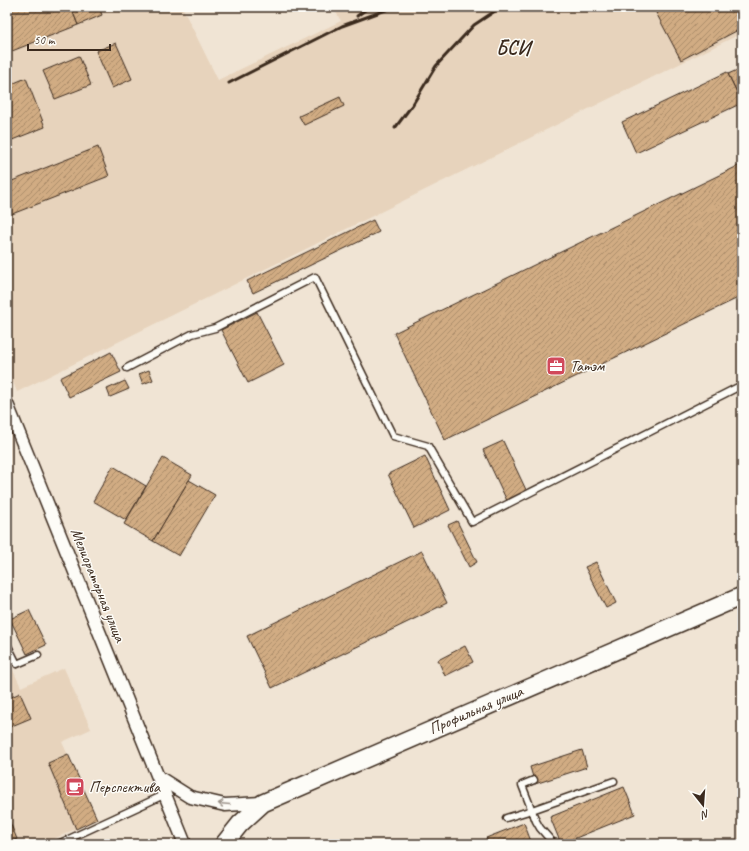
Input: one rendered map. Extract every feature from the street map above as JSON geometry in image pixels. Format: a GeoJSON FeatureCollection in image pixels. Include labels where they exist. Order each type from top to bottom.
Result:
{"type":"FeatureCollection","features":[{"type":"Feature","properties":{"kind":"street","name":"Мелиораторная улица"},"geometry":{"type":"LineString","coordinates":[[7,404],[10,419],[160,778],[185,844]]}},
{"type":"Feature","properties":{"kind":"street","name":"Профильная улица"},"geometry":{"type":"LineString","coordinates":[[224,844],[240,824],[263,802],[742,596]]}},
{"type":"Feature","properties":{"kind":"street"},"geometry":{"type":"LineString","coordinates":[[160,778],[190,797],[225,805],[263,802]]}},
{"type":"Feature","properties":{"kind":"lane"},"geometry":{"type":"LineString","coordinates":[[126,368],[192,334],[215,328],[315,277],[393,436],[428,446],[472,522],[742,385]]}},
{"type":"Feature","properties":{"kind":"lane"},"geometry":{"type":"LineString","coordinates":[[7,644],[17,664],[38,655]]}},
{"type":"Feature","properties":{"kind":"lane"},"geometry":{"type":"LineString","coordinates":[[534,780],[522,785],[540,828],[554,844]]}},
{"type":"Feature","properties":{"kind":"lane"},"geometry":{"type":"LineString","coordinates":[[506,818],[614,781]]}},
{"type":"Feature","properties":{"kind":"lane"},"geometry":{"type":"LineString","coordinates":[[58,844],[166,794]]}},
{"type":"Feature","properties":{"kind":"shaded area"},"geometry":{"type":"Polygon","coordinates":[[[7,7],[182,7],[218,80],[341,21],[333,7],[742,7],[742,33],[17,392],[7,367],[7,7]]]}},
{"type":"Feature","properties":{"kind":"shaded area","name":"Перспектива"},"geometry":{"type":"Polygon","coordinates":[[[7,658],[21,687],[64,668],[91,729],[62,742],[97,819],[43,844],[7,844],[7,658]]]}},
{"type":"Feature","properties":{"kind":"building"},"geometry":{"type":"Polygon","coordinates":[[[15,7],[71,7],[78,25],[7,53],[7,10],[15,7]]]}},
{"type":"Feature","properties":{"kind":"building"},"geometry":{"type":"Polygon","coordinates":[[[71,7],[99,7],[102,15],[78,25],[71,7]]]}},
{"type":"Feature","properties":{"kind":"building"},"geometry":{"type":"Polygon","coordinates":[[[653,7],[742,7],[742,28],[681,60],[653,7]]]}},
{"type":"Feature","properties":{"kind":"building"},"geometry":{"type":"Polygon","coordinates":[[[116,43],[132,79],[112,88],[96,51],[116,43]]]}},
{"type":"Feature","properties":{"kind":"building"},"geometry":{"type":"Polygon","coordinates":[[[79,56],[91,85],[55,99],[43,71],[79,56]]]}},
{"type":"Feature","properties":{"kind":"building"},"geometry":{"type":"Polygon","coordinates":[[[742,68],[742,94],[739,96],[728,74],[742,68]]]}},
{"type":"Feature","properties":{"kind":"building"},"geometry":{"type":"Polygon","coordinates":[[[727,72],[742,103],[636,153],[622,122],[727,72]]]}},
{"type":"Feature","properties":{"kind":"building"},"geometry":{"type":"Polygon","coordinates":[[[26,78],[45,127],[7,142],[7,86],[26,78]]]}},
{"type":"Feature","properties":{"kind":"building"},"geometry":{"type":"Polygon","coordinates":[[[340,97],[344,106],[304,125],[299,116],[340,97]]]}},
{"type":"Feature","properties":{"kind":"building"},"geometry":{"type":"Polygon","coordinates":[[[98,147],[109,176],[7,216],[7,183],[98,147]]]}},
{"type":"Feature","properties":{"kind":"building"},"geometry":{"type":"Polygon","coordinates":[[[742,164],[742,296],[445,440],[394,333],[742,164]]]}},
{"type":"Feature","properties":{"kind":"building"},"geometry":{"type":"Polygon","coordinates":[[[373,220],[379,232],[253,293],[247,281],[373,220]]]}},
{"type":"Feature","properties":{"kind":"building"},"geometry":{"type":"Polygon","coordinates":[[[257,312],[284,365],[248,383],[221,330],[257,312]]]}},
{"type":"Feature","properties":{"kind":"building"},"geometry":{"type":"Polygon","coordinates":[[[111,352],[121,372],[69,397],[60,378],[111,352]]]}},
{"type":"Feature","properties":{"kind":"building"},"geometry":{"type":"Polygon","coordinates":[[[149,370],[153,380],[143,384],[139,374],[149,370]]]}},
{"type":"Feature","properties":{"kind":"building"},"geometry":{"type":"Polygon","coordinates":[[[125,381],[129,389],[110,397],[107,389],[125,381]]]}},
{"type":"Feature","properties":{"kind":"building"},"geometry":{"type":"Polygon","coordinates":[[[503,441],[528,494],[508,503],[483,450],[503,441]]]}},
{"type":"Feature","properties":{"kind":"building"},"geometry":{"type":"Polygon","coordinates":[[[425,456],[450,510],[414,528],[388,474],[425,456]]]}},
{"type":"Feature","properties":{"kind":"building"},"geometry":{"type":"Polygon","coordinates":[[[163,458],[192,475],[153,541],[124,524],[163,458]]]}},
{"type":"Feature","properties":{"kind":"building"},"geometry":{"type":"Polygon","coordinates":[[[113,466],[146,486],[126,520],[93,501],[113,466]]]}},
{"type":"Feature","properties":{"kind":"building"},"geometry":{"type":"Polygon","coordinates":[[[189,480],[215,495],[179,556],[153,541],[189,480]]]}},
{"type":"Feature","properties":{"kind":"building"},"geometry":{"type":"Polygon","coordinates":[[[457,521],[477,562],[469,567],[448,525],[457,521]]]}},
{"type":"Feature","properties":{"kind":"building"},"geometry":{"type":"Polygon","coordinates":[[[422,551],[447,603],[272,688],[247,636],[422,551]]]}},
{"type":"Feature","properties":{"kind":"building"},"geometry":{"type":"Polygon","coordinates":[[[596,562],[616,603],[606,608],[585,567],[596,562]]]}},
{"type":"Feature","properties":{"kind":"building"},"geometry":{"type":"Polygon","coordinates":[[[29,610],[46,645],[27,654],[10,619],[29,610]]]}},
{"type":"Feature","properties":{"kind":"building"},"geometry":{"type":"Polygon","coordinates":[[[465,646],[473,662],[445,676],[438,660],[465,646]]]}},
{"type":"Feature","properties":{"kind":"building"},"geometry":{"type":"Polygon","coordinates":[[[20,693],[31,718],[7,728],[7,699],[20,693]]]}},
{"type":"Feature","properties":{"kind":"building"},"geometry":{"type":"Polygon","coordinates":[[[582,750],[587,767],[535,784],[530,767],[582,750]]]}},
{"type":"Feature","properties":{"kind":"building"},"geometry":{"type":"Polygon","coordinates":[[[68,754],[97,819],[76,829],[48,763],[68,754]]]}},
{"type":"Feature","properties":{"kind":"building"},"geometry":{"type":"Polygon","coordinates":[[[624,787],[635,814],[561,844],[550,817],[624,787]]]}},
{"type":"Feature","properties":{"kind":"building"},"geometry":{"type":"Polygon","coordinates":[[[9,820],[17,839],[7,843],[7,821],[9,820]]]}},
{"type":"Feature","properties":{"kind":"building"},"geometry":{"type":"Polygon","coordinates":[[[524,823],[532,844],[489,844],[486,838],[524,823]]]}},
{"type":"Feature","properties":{"kind":"railway"},"geometry":{"type":"LineString","coordinates":[[357,16],[369,7]]}},
{"type":"Feature","properties":{"kind":"railway"},"geometry":{"type":"LineString","coordinates":[[229,83],[342,26],[394,7]]}},
{"type":"Feature","properties":{"kind":"railway"},"geometry":{"type":"LineString","coordinates":[[395,128],[413,104],[436,66],[474,25],[501,7]]}},
{"type":"Feature","properties":{"kind":"place","name":"Татэм"},"geometry":{"type":"Point","coordinates":[556,366]}},
{"type":"Feature","properties":{"kind":"place","name":"Перспектива"},"geometry":{"type":"Point","coordinates":[75,787]}},
{"type":"Feature","properties":{"kind":"district","name":"БСИ"},"geometry":{"type":"Point","coordinates":[513,47]}}]}
